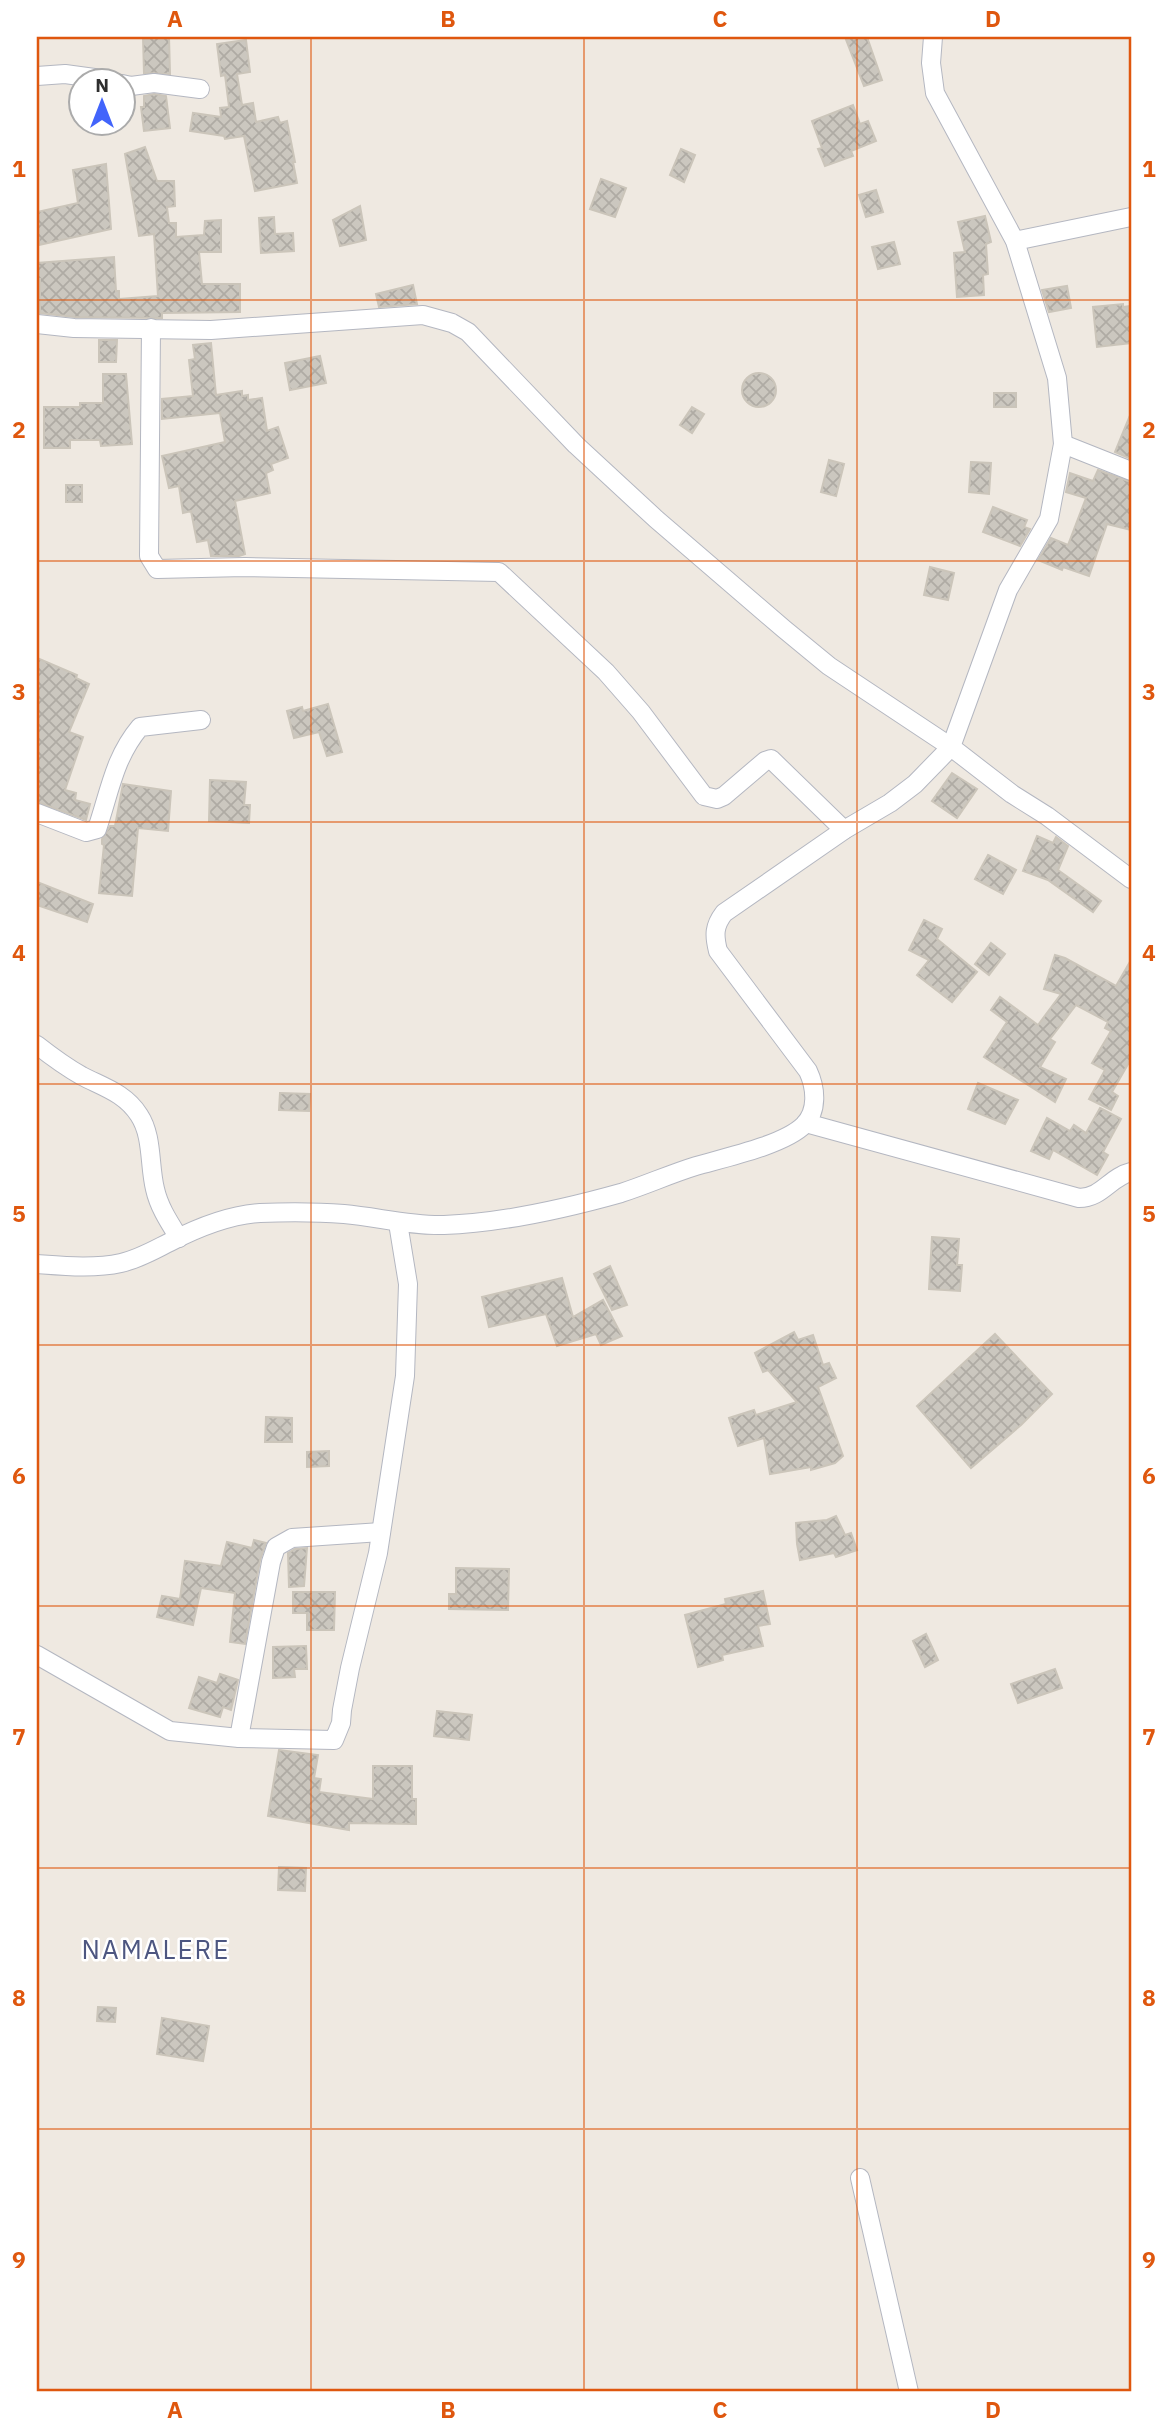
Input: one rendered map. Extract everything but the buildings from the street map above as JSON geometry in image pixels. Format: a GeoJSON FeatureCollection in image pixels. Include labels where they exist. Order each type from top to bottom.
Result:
{"type":"FeatureCollection","features":[{"type":"Feature","properties":{"kind":"street"},"geometry":{"type":"LineString","coordinates":[[37,1264],[82,1266],[122,1262],[149,1253],[209,1224],[257,1213],[345,1214],[398,1223],[443,1225],[487,1221],[563,1208],[624,1192],[669,1174],[778,1141],[795,1133],[806,1123],[814,1105],[815,1092],[808,1071],[724,961],[718,951],[715,931],[717,922],[724,913],[844,830],[890,803],[915,784],[951,747],[1008,590],[1049,519],[1063,444],[1057,378],[1015,241],[935,93],[932,70],[933,37]]}},
{"type":"Feature","properties":{"kind":"street"},"geometry":{"type":"LineString","coordinates":[[37,76],[66,74]]}},
{"type":"Feature","properties":{"kind":"street"},"geometry":{"type":"LineString","coordinates":[[136,85],[154,83],[201,89]]}},
{"type":"Feature","properties":{"kind":"street"},"geometry":{"type":"LineString","coordinates":[[1015,241],[1131,217]]}},
{"type":"Feature","properties":{"kind":"street"},"geometry":{"type":"LineString","coordinates":[[37,324],[74,328],[211,330],[423,315],[452,323],[468,332],[586,454],[829,666],[951,747],[1131,879]]}},
{"type":"Feature","properties":{"kind":"street"},"geometry":{"type":"LineString","coordinates":[[151,328],[149,556],[157,569],[245,567],[499,572],[606,671],[641,712],[704,796],[717,799],[724,796],[765,761],[771,759],[844,830]]}},
{"type":"Feature","properties":{"kind":"street"},"geometry":{"type":"LineString","coordinates":[[1063,444],[1131,471]]}},
{"type":"Feature","properties":{"kind":"street"},"geometry":{"type":"LineString","coordinates":[[37,813],[86,832],[97,829],[115,769],[126,744],[140,727],[201,720]]}},
{"type":"Feature","properties":{"kind":"street"},"geometry":{"type":"LineString","coordinates":[[37,1045],[83,1076],[104,1084],[127,1100],[139,1114],[146,1128],[155,1191],[163,1214],[179,1238]]}},
{"type":"Feature","properties":{"kind":"street"},"geometry":{"type":"LineString","coordinates":[[806,1123],[1079,1198],[1100,1194],[1115,1180],[1131,1172]]}},
{"type":"Feature","properties":{"kind":"street"},"geometry":{"type":"LineString","coordinates":[[37,1655],[170,1731],[239,1738],[334,1740],[341,1723],[350,1668],[381,1532],[405,1376],[408,1284],[398,1223]]}},
{"type":"Feature","properties":{"kind":"street"},"geometry":{"type":"LineString","coordinates":[[239,1738],[271,1562],[276,1548],[292,1538],[381,1532]]}},
{"type":"Feature","properties":{"kind":"street"},"geometry":{"type":"LineString","coordinates":[[860,2178],[909,2392]]}},
{"type":"Feature","properties":{"kind":"district","name":"NAMALERE"},"geometry":{"type":"Point","coordinates":[156,1949]}}]}
